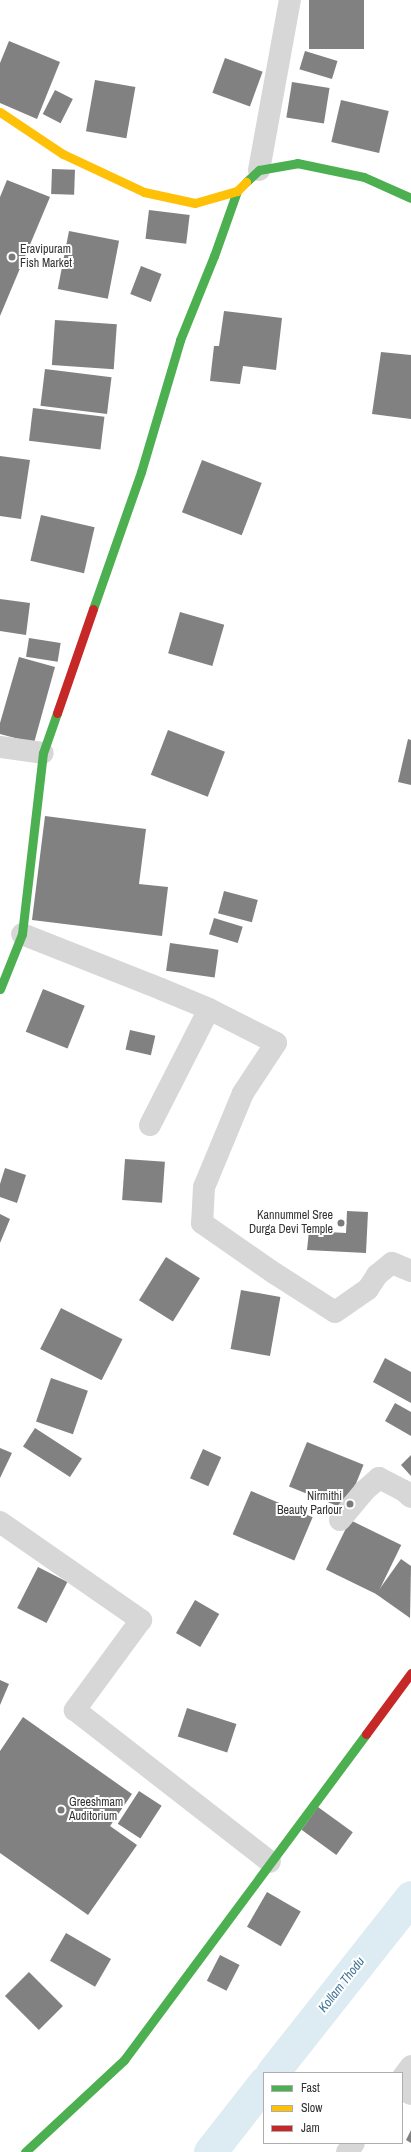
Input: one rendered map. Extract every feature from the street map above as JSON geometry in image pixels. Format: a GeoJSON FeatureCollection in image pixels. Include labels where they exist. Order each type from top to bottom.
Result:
{"type":"FeatureCollection","features":[{"type":"Feature","properties":{"kind":"street"},"geometry":{"type":"LineString","coordinates":[[259,170],[290,0]]}},
{"type":"Feature","properties":{"kind":"street"},"geometry":{"type":"LineString","coordinates":[[0,112],[63,154],[144,192],[195,203],[237,191]]}},
{"type":"Feature","properties":{"kind":"street"},"geometry":{"type":"LineString","coordinates":[[0,989],[22,934],[43,753],[141,472],[180,340],[214,256],[237,191],[259,170],[298,163],[364,177],[411,198]]}},
{"type":"Feature","properties":{"kind":"street"},"geometry":{"type":"LineString","coordinates":[[0,747],[43,753]]}},
{"type":"Feature","properties":{"kind":"street"},"geometry":{"type":"LineString","coordinates":[[22,934],[209,1009],[276,1043],[243,1093],[204,1187],[202,1223],[274,1273],[335,1312],[368,1289],[376,1275],[392,1263],[411,1272]]}},
{"type":"Feature","properties":{"kind":"street"},"geometry":{"type":"LineString","coordinates":[[150,1125],[209,1009]]}},
{"type":"Feature","properties":{"kind":"street"},"geometry":{"type":"LineString","coordinates":[[340,1520],[364,1491],[378,1478],[404,1491],[411,1497]]}},
{"type":"Feature","properties":{"kind":"street"},"geometry":{"type":"LineString","coordinates":[[0,1522],[141,1620],[75,1710],[270,1862]]}},
{"type":"Feature","properties":{"kind":"street"},"geometry":{"type":"LineString","coordinates":[[25,2152],[124,2060],[411,1672]]}},
{"type":"Feature","properties":{"kind":"street"},"geometry":{"type":"LineString","coordinates":[[403,2077],[411,2066]]}},
{"type":"Feature","properties":{"kind":"street"},"geometry":{"type":"LineString","coordinates":[[347,2152],[353,2144]]}},
{"type":"Feature","properties":{"kind":"building"},"geometry":{"type":"Polygon","coordinates":[[[309,0],[364,0],[364,49],[309,49],[309,0]]]}},
{"type":"Feature","properties":{"kind":"building"},"geometry":{"type":"Polygon","coordinates":[[[9,41],[60,62],[37,119],[0,103],[0,63],[9,41]]]}},
{"type":"Feature","properties":{"kind":"building"},"geometry":{"type":"Polygon","coordinates":[[[305,51],[338,61],[332,79],[299,69],[305,51]]]}},
{"type":"Feature","properties":{"kind":"building"},"geometry":{"type":"Polygon","coordinates":[[[225,58],[263,72],[250,106],[212,93],[225,58]]]}},
{"type":"Feature","properties":{"kind":"building"},"geometry":{"type":"Polygon","coordinates":[[[95,80],[135,87],[126,138],[86,131],[95,80]]]}},
{"type":"Feature","properties":{"kind":"building"},"geometry":{"type":"Polygon","coordinates":[[[292,82],[330,88],[324,124],[286,118],[292,82]]]}},
{"type":"Feature","properties":{"kind":"building"},"geometry":{"type":"Polygon","coordinates":[[[55,90],[73,99],[61,123],[43,114],[55,90]]]}},
{"type":"Feature","properties":{"kind":"building"},"geometry":{"type":"Polygon","coordinates":[[[341,100],[389,111],[379,153],[331,142],[341,100]]]}},
{"type":"Feature","properties":{"kind":"building"},"geometry":{"type":"Polygon","coordinates":[[[52,169],[75,170],[74,195],[51,194],[52,169]]]}},
{"type":"Feature","properties":{"kind":"building","name":"Eravipuram Fish Market"},"geometry":{"type":"Polygon","coordinates":[[[7,180],[50,197],[0,316],[0,197],[7,180]]]}},
{"type":"Feature","properties":{"kind":"building"},"geometry":{"type":"Polygon","coordinates":[[[149,210],[190,215],[186,244],[145,239],[149,210]]]}},
{"type":"Feature","properties":{"kind":"building"},"geometry":{"type":"Polygon","coordinates":[[[69,231],[119,241],[108,299],[58,289],[69,231]]]}},
{"type":"Feature","properties":{"kind":"building"},"geometry":{"type":"Polygon","coordinates":[[[141,266],[162,274],[151,302],[130,294],[141,266]]]}},
{"type":"Feature","properties":{"kind":"building"},"geometry":{"type":"Polygon","coordinates":[[[224,311],[282,318],[276,370],[243,366],[240,384],[210,381],[214,346],[219,346],[224,311]]]}},
{"type":"Feature","properties":{"kind":"building"},"geometry":{"type":"Polygon","coordinates":[[[55,320],[117,324],[114,369],[52,365],[55,320]]]}},
{"type":"Feature","properties":{"kind":"building"},"geometry":{"type":"Polygon","coordinates":[[[381,352],[411,355],[411,419],[372,414],[381,352]]]}},
{"type":"Feature","properties":{"kind":"building"},"geometry":{"type":"Polygon","coordinates":[[[45,369],[112,377],[107,414],[40,406],[45,369]]]}},
{"type":"Feature","properties":{"kind":"building"},"geometry":{"type":"Polygon","coordinates":[[[33,408],[104,417],[100,450],[29,441],[33,408]]]}},
{"type":"Feature","properties":{"kind":"building"},"geometry":{"type":"Polygon","coordinates":[[[0,456],[30,460],[21,519],[0,516],[0,456]]]}},
{"type":"Feature","properties":{"kind":"building"},"geometry":{"type":"Polygon","coordinates":[[[202,460],[262,483],[242,535],[182,512],[202,460]]]}},
{"type":"Feature","properties":{"kind":"building"},"geometry":{"type":"Polygon","coordinates":[[[41,515],[95,527],[84,573],[30,561],[41,515]]]}},
{"type":"Feature","properties":{"kind":"building"},"geometry":{"type":"Polygon","coordinates":[[[0,599],[30,603],[26,635],[0,631],[0,599]]]}},
{"type":"Feature","properties":{"kind":"building"},"geometry":{"type":"Polygon","coordinates":[[[180,612],[224,625],[212,666],[168,653],[180,612]]]}},
{"type":"Feature","properties":{"kind":"building"},"geometry":{"type":"Polygon","coordinates":[[[29,638],[61,643],[58,662],[26,657],[29,638]]]}},
{"type":"Feature","properties":{"kind":"building"},"geometry":{"type":"Polygon","coordinates":[[[19,657],[55,667],[34,743],[0,734],[0,723],[19,657]]]}},
{"type":"Feature","properties":{"kind":"building"},"geometry":{"type":"Polygon","coordinates":[[[168,730],[225,752],[208,797],[151,775],[168,730]]]}},
{"type":"Feature","properties":{"kind":"building"},"geometry":{"type":"Polygon","coordinates":[[[408,739],[411,740],[411,785],[398,782],[408,739]]]}},
{"type":"Feature","properties":{"kind":"building"},"geometry":{"type":"Polygon","coordinates":[[[45,816],[146,829],[139,884],[168,887],[162,936],[32,920],[45,816]]]}},
{"type":"Feature","properties":{"kind":"building"},"geometry":{"type":"Polygon","coordinates":[[[224,891],[258,900],[252,922],[218,913],[224,891]]]}},
{"type":"Feature","properties":{"kind":"building"},"geometry":{"type":"Polygon","coordinates":[[[214,918],[243,927],[238,943],[209,934],[214,918]]]}},
{"type":"Feature","properties":{"kind":"building"},"geometry":{"type":"Polygon","coordinates":[[[170,943],[219,950],[215,978],[166,971],[170,943]]]}},
{"type":"Feature","properties":{"kind":"building"},"geometry":{"type":"Polygon","coordinates":[[[43,989],[85,1006],[67,1049],[26,1032],[43,989]]]}},
{"type":"Feature","properties":{"kind":"building"},"geometry":{"type":"Polygon","coordinates":[[[130,1030],[155,1036],[151,1055],[126,1049],[130,1030]]]}},
{"type":"Feature","properties":{"kind":"building"},"geometry":{"type":"Polygon","coordinates":[[[125,1159],[165,1162],[162,1203],[122,1200],[125,1159]]]}},
{"type":"Feature","properties":{"kind":"building"},"geometry":{"type":"Polygon","coordinates":[[[5,1168],[26,1175],[17,1203],[0,1197],[0,1184],[5,1168]]]}},
{"type":"Feature","properties":{"kind":"building"},"geometry":{"type":"Polygon","coordinates":[[[347,1211],[368,1212],[366,1253],[307,1250],[309,1231],[346,1233],[347,1211]]]}},
{"type":"Feature","properties":{"kind":"building"},"geometry":{"type":"Polygon","coordinates":[[[0,1214],[10,1219],[0,1243],[0,1214]]]}},
{"type":"Feature","properties":{"kind":"building"},"geometry":{"type":"Polygon","coordinates":[[[166,1257],[200,1278],[173,1321],[139,1300],[166,1257]]]}},
{"type":"Feature","properties":{"kind":"building"},"geometry":{"type":"Polygon","coordinates":[[[241,1290],[280,1297],[270,1356],[231,1349],[241,1290]]]}},
{"type":"Feature","properties":{"kind":"building"},"geometry":{"type":"Polygon","coordinates":[[[61,1308],[122,1339],[102,1380],[40,1349],[61,1308]]]}},
{"type":"Feature","properties":{"kind":"building"},"geometry":{"type":"Polygon","coordinates":[[[385,1358],[411,1372],[411,1403],[373,1382],[385,1358]]]}},
{"type":"Feature","properties":{"kind":"building"},"geometry":{"type":"Polygon","coordinates":[[[51,1378],[88,1391],[73,1434],[36,1421],[51,1378]]]}},
{"type":"Feature","properties":{"kind":"building"},"geometry":{"type":"Polygon","coordinates":[[[395,1403],[411,1412],[411,1436],[385,1421],[395,1403]]]}},
{"type":"Feature","properties":{"kind":"building"},"geometry":{"type":"Polygon","coordinates":[[[35,1428],[82,1458],[70,1477],[23,1446],[35,1428]]]}},
{"type":"Feature","properties":{"kind":"building"},"geometry":{"type":"Polygon","coordinates":[[[307,1442],[364,1465],[346,1509],[289,1487],[307,1442]]]}},
{"type":"Feature","properties":{"kind":"building"},"geometry":{"type":"Polygon","coordinates":[[[0,1448],[12,1453],[0,1478],[0,1448]]]}},
{"type":"Feature","properties":{"kind":"building"},"geometry":{"type":"Polygon","coordinates":[[[203,1449],[221,1457],[208,1486],[190,1478],[203,1449]]]}},
{"type":"Feature","properties":{"kind":"building"},"geometry":{"type":"Polygon","coordinates":[[[411,1455],[411,1476],[401,1465],[411,1455]]]}},
{"type":"Feature","properties":{"kind":"building"},"geometry":{"type":"Polygon","coordinates":[[[251,1491],[313,1517],[294,1560],[233,1534],[251,1491]]]}},
{"type":"Feature","properties":{"kind":"building"},"geometry":{"type":"Polygon","coordinates":[[[350,1520],[401,1545],[377,1594],[326,1569],[350,1520]]]}},
{"type":"Feature","properties":{"kind":"building"},"geometry":{"type":"Polygon","coordinates":[[[401,1559],[411,1566],[410,1618],[376,1594],[401,1559]]]}},
{"type":"Feature","properties":{"kind":"building"},"geometry":{"type":"Polygon","coordinates":[[[38,1567],[67,1582],[47,1623],[17,1608],[38,1567]]]}},
{"type":"Feature","properties":{"kind":"building"},"geometry":{"type":"Polygon","coordinates":[[[195,1600],[219,1614],[200,1647],[176,1633],[195,1600]]]}},
{"type":"Feature","properties":{"kind":"building"},"geometry":{"type":"Polygon","coordinates":[[[0,1680],[9,1684],[0,1705],[0,1680]]]}},
{"type":"Feature","properties":{"kind":"building"},"geometry":{"type":"Polygon","coordinates":[[[187,1708],[236,1724],[227,1753],[178,1737],[187,1708]]]}},
{"type":"Feature","properties":{"kind":"building","name":"Greeshmam Auditorium"},"geometry":{"type":"Polygon","coordinates":[[[23,1717],[132,1794],[110,1826],[137,1845],[88,1915],[0,1853],[0,1751],[23,1717]]]}},
{"type":"Feature","properties":{"kind":"building"},"geometry":{"type":"Polygon","coordinates":[[[139,1791],[162,1806],[140,1838],[118,1824],[139,1791]]]}},
{"type":"Feature","properties":{"kind":"building"},"geometry":{"type":"Polygon","coordinates":[[[318,1807],[353,1832],[336,1855],[302,1830],[318,1807]]]}},
{"type":"Feature","properties":{"kind":"building"},"geometry":{"type":"Polygon","coordinates":[[[267,1892],[301,1912],[281,1946],[247,1927],[267,1892]]]}},
{"type":"Feature","properties":{"kind":"building"},"geometry":{"type":"Polygon","coordinates":[[[66,1933],[111,1959],[95,1987],[50,1961],[66,1933]]]}},
{"type":"Feature","properties":{"kind":"building"},"geometry":{"type":"Polygon","coordinates":[[[220,1955],[240,1965],[226,1991],[207,1981],[220,1955]]]}},
{"type":"Feature","properties":{"kind":"building"},"geometry":{"type":"Polygon","coordinates":[[[29,1972],[63,2006],[39,2030],[5,1996],[29,1972]]]}},
{"type":"Feature","properties":{"kind":"building"},"geometry":{"type":"Polygon","coordinates":[[[411,2130],[411,2143],[406,2140],[411,2130]]]}},
{"type":"Feature","properties":{"kind":"waterway","name":"Kollam Thodu"},"geometry":{"type":"LineString","coordinates":[[273,2072],[411,1897]]}},
{"type":"Feature","properties":{"kind":"waterway","name":"Kollam Thodu"},"geometry":{"type":"LineString","coordinates":[[210,2152],[263,2084]]}},
{"type":"Feature","properties":{"kind":"traffic: fast"},"geometry":{"type":"LineString","coordinates":[[246,182],[259,170],[297,163],[364,177],[411,198]]}},
{"type":"Feature","properties":{"kind":"traffic: fast"},"geometry":{"type":"LineString","coordinates":[[93,609],[141,472],[180,340],[214,256],[237,191]]}},
{"type":"Feature","properties":{"kind":"traffic: fast"},"geometry":{"type":"LineString","coordinates":[[0,989],[22,934],[43,753],[57,713]]}},
{"type":"Feature","properties":{"kind":"traffic: fast"},"geometry":{"type":"LineString","coordinates":[[25,2152],[124,2060],[366,1734]]}},
{"type":"Feature","properties":{"kind":"traffic: slow"},"geometry":{"type":"LineString","coordinates":[[0,112],[63,154],[144,192],[195,203],[237,191],[246,182]]}},
{"type":"Feature","properties":{"kind":"traffic: jam"},"geometry":{"type":"LineString","coordinates":[[57,713],[93,609]]}},
{"type":"Feature","properties":{"kind":"traffic: jam"},"geometry":{"type":"LineString","coordinates":[[366,1734],[411,1673]]}},
{"type":"Feature","properties":{"kind":"place","name":"Eravipuram Fish Market"},"geometry":{"type":"Point","coordinates":[12,257]}},
{"type":"Feature","properties":{"kind":"place","name":"Kannummel Sree Durga Devi Temple"},"geometry":{"type":"Point","coordinates":[341,1223]}},
{"type":"Feature","properties":{"kind":"place","name":"Nirmithi Beauty Parlour"},"geometry":{"type":"Point","coordinates":[350,1504]}},
{"type":"Feature","properties":{"kind":"place","name":"Greeshmam Auditorium"},"geometry":{"type":"Point","coordinates":[61,1810]}}]}
